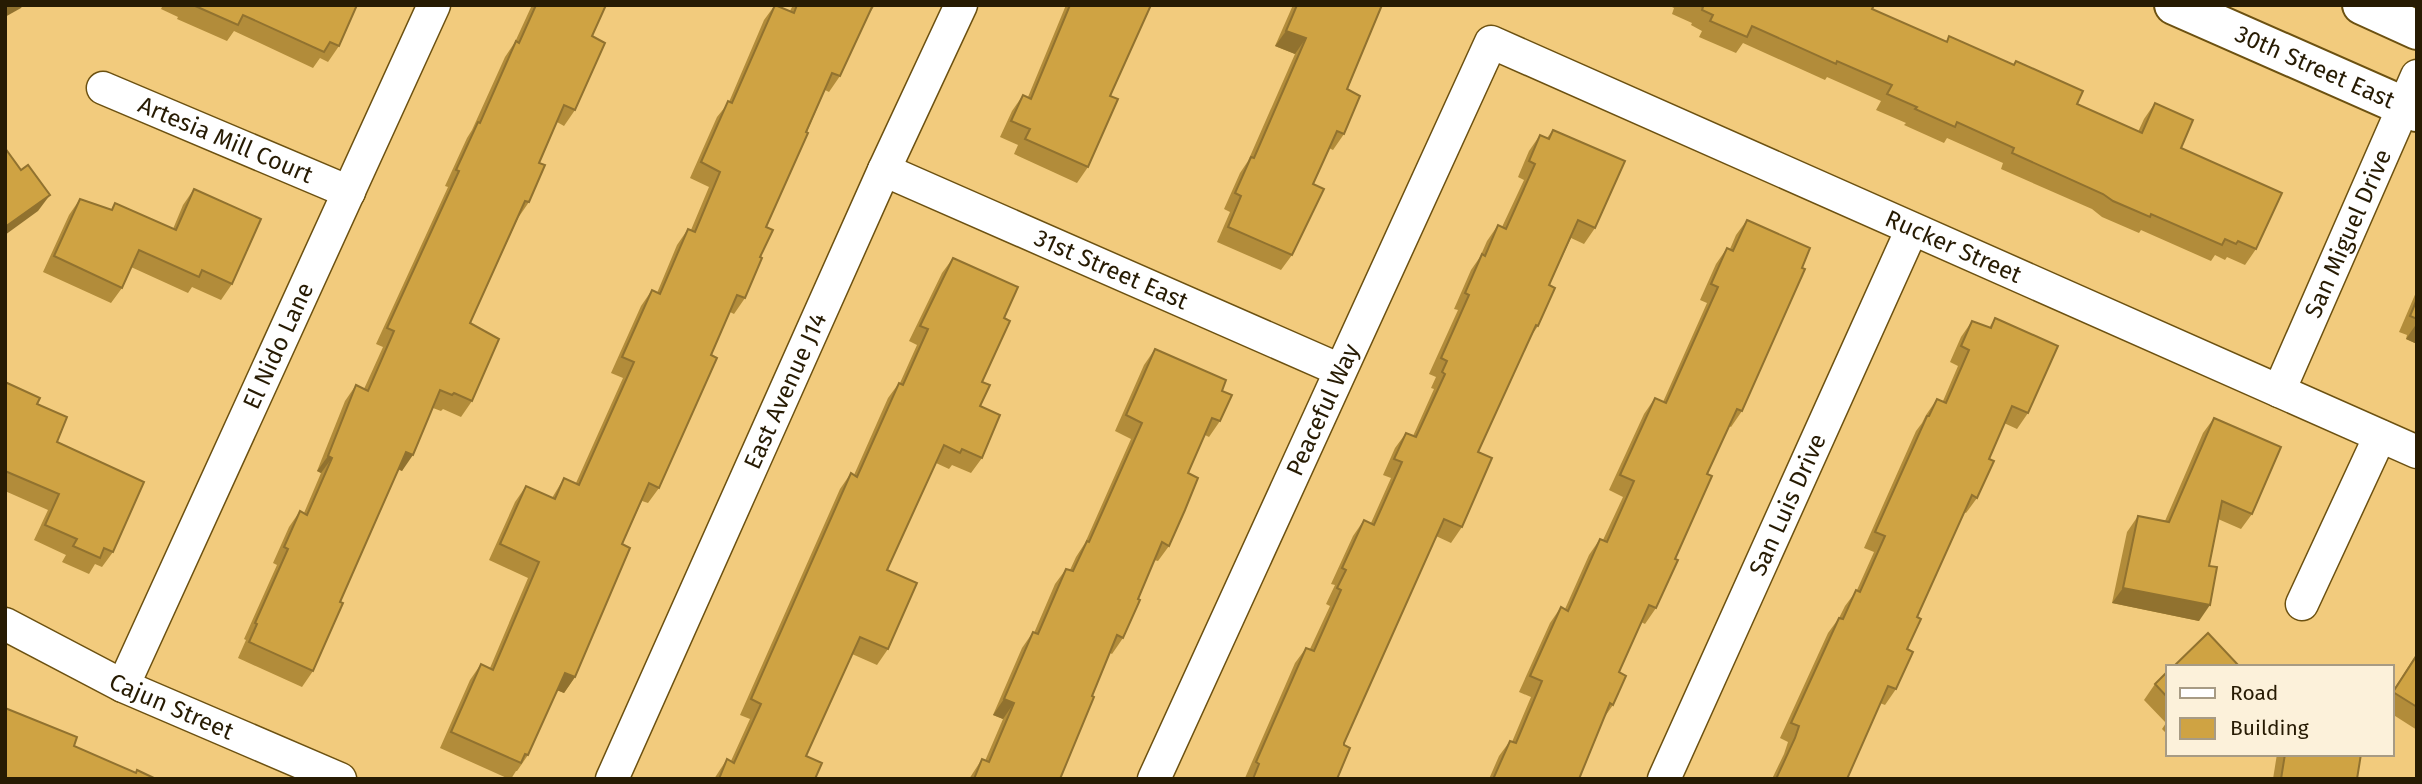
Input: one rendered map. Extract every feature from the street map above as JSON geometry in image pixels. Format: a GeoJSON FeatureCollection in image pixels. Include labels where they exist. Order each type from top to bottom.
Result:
{"type":"FeatureCollection","features":[{"type":"Feature","properties":{"kind":"main road","name":"30th Street East"},"geometry":{"type":"LineString","coordinates":[[2174,5],[2412,98]]}},
{"type":"Feature","properties":{"kind":"main road"},"geometry":{"type":"LineString","coordinates":[[2362,5],[2417,30]]}},
{"type":"Feature","properties":{"kind":"street","name":"El Nido Lane"},"geometry":{"type":"LineString","coordinates":[[123,686],[434,5]]}},
{"type":"Feature","properties":{"kind":"street","name":"East Avenue J14"},"geometry":{"type":"LineString","coordinates":[[612,779],[884,170],[961,5]]}},
{"type":"Feature","properties":{"kind":"street","name":"Rucker Street"},"geometry":{"type":"LineString","coordinates":[[1491,42],[2417,452]]}},
{"type":"Feature","properties":{"kind":"street","name":"Peaceful Way"},"geometry":{"type":"LineString","coordinates":[[1154,779],[1491,42]]}},
{"type":"Feature","properties":{"kind":"street","name":"Artesia Mill Court"},"geometry":{"type":"LineString","coordinates":[[103,88],[349,192]]}},
{"type":"Feature","properties":{"kind":"street","name":"San Miguel Drive"},"geometry":{"type":"LineString","coordinates":[[2278,391],[2412,98]]}},
{"type":"Feature","properties":{"kind":"street","name":"31st Street East"},"geometry":{"type":"LineString","coordinates":[[884,170],[1339,370]]}},
{"type":"Feature","properties":{"kind":"street","name":"San Luis Drive"},"geometry":{"type":"LineString","coordinates":[[1664,779],[1912,229]]}},
{"type":"Feature","properties":{"kind":"street"},"geometry":{"type":"LineString","coordinates":[[2302,604],[2380,436]]}},
{"type":"Feature","properties":{"kind":"street","name":"Cajun Street"},"geometry":{"type":"LineString","coordinates":[[5,624],[123,686],[340,779]]}},
{"type":"Feature","properties":{"kind":"building"},"geometry":{"type":"Polygon","coordinates":[[[193,5],[357,5],[339,46],[330,42],[324,52],[243,15],[238,25],[193,5]]]}},
{"type":"Feature","properties":{"kind":"building"},"geometry":{"type":"Polygon","coordinates":[[[536,5],[606,5],[592,36],[605,43],[575,110],[564,105],[539,163],[545,165],[529,202],[525,201],[470,323],[499,339],[472,401],[440,390],[413,455],[406,452],[340,602],[343,603],[313,671],[249,642],[257,624],[255,623],[288,549],[284,547],[300,511],[307,515],[332,458],[328,456],[356,385],[368,391],[394,331],[387,328],[459,171],[456,170],[478,122],[480,123],[516,41],[519,43],[536,5]]]}},
{"type":"Feature","properties":{"kind":"building"},"geometry":{"type":"Polygon","coordinates":[[[775,5],[794,13],[797,5],[873,5],[840,76],[832,73],[766,227],[773,230],[760,257],[762,258],[745,298],[737,295],[711,355],[717,358],[659,488],[649,483],[622,544],[630,548],[575,677],[565,673],[528,755],[525,754],[521,763],[451,732],[481,664],[493,670],[539,562],[500,544],[526,486],[555,499],[564,478],[579,485],[634,362],[622,357],[652,290],[660,294],[688,229],[695,232],[720,172],[701,162],[728,101],[732,103],[775,5]]]}},
{"type":"Feature","properties":{"kind":"building"},"geometry":{"type":"Polygon","coordinates":[[[1070,5],[1151,5],[1110,96],[1118,99],[1088,167],[1025,139],[1030,129],[1011,121],[1023,95],[1031,99],[1070,5]]]}},
{"type":"Feature","properties":{"kind":"building"},"geometry":{"type":"Polygon","coordinates":[[[1297,5],[1382,5],[1347,89],[1360,96],[1344,134],[1337,131],[1313,184],[1324,189],[1292,255],[1228,227],[1241,196],[1235,193],[1251,157],[1254,158],[1306,38],[1286,31],[1297,5]]]}},
{"type":"Feature","properties":{"kind":"building"},"geometry":{"type":"Polygon","coordinates":[[[1699,5],[1874,5],[1872,9],[1947,42],[1949,36],[2014,65],[2016,61],[2083,91],[2077,104],[2142,133],[2155,103],[2193,120],[2181,148],[2282,193],[2256,249],[2225,239],[2222,245],[2151,214],[2150,217],[2113,201],[2012,153],[2014,148],[1957,122],[1955,127],[1915,109],[1917,107],[1887,94],[1892,85],[1837,61],[1836,64],[1752,26],[1747,37],[1710,21],[1713,15],[1702,10],[1703,7],[1699,5]]]}},
{"type":"Feature","properties":{"kind":"building"},"geometry":{"type":"Polygon","coordinates":[[[1553,130],[1625,161],[1595,228],[1578,220],[1549,285],[1555,288],[1478,452],[1492,458],[1462,527],[1444,519],[1344,743],[1350,748],[1337,779],[1253,779],[1259,764],[1256,762],[1306,648],[1314,651],[1341,590],[1337,588],[1346,570],[1342,568],[1364,520],[1374,525],[1402,462],[1394,459],[1406,433],[1416,437],[1445,374],[1442,372],[1447,361],[1441,358],[1469,295],[1465,293],[1482,254],[1485,256],[1498,225],[1506,229],[1535,164],[1529,161],[1540,135],[1549,139],[1553,130]]]}},
{"type":"Feature","properties":{"kind":"building"},"geometry":{"type":"Polygon","coordinates":[[[5,148],[21,170],[28,165],[50,195],[5,227],[5,148]]]}},
{"type":"Feature","properties":{"kind":"building"},"geometry":{"type":"Polygon","coordinates":[[[194,189],[261,219],[232,284],[202,270],[199,277],[139,250],[122,288],[54,256],[80,199],[112,210],[115,203],[176,230],[194,189]]]}},
{"type":"Feature","properties":{"kind":"building"},"geometry":{"type":"Polygon","coordinates":[[[1747,220],[1810,248],[1802,268],[1805,269],[1742,411],[1737,409],[1707,474],[1712,476],[1656,608],[1649,605],[1619,672],[1626,676],[1613,705],[1610,703],[1579,779],[1496,779],[1494,777],[1510,741],[1516,743],[1542,681],[1530,676],[1561,607],[1568,611],[1600,539],[1607,542],[1634,481],[1620,475],[1655,398],[1666,403],[1718,287],[1711,284],[1727,248],[1733,251],[1747,220]]]}},
{"type":"Feature","properties":{"kind":"building"},"geometry":{"type":"Polygon","coordinates":[[[953,258],[1018,287],[1004,318],[1010,321],[982,382],[990,385],[980,406],[1000,415],[982,458],[962,449],[960,453],[944,445],[887,570],[917,583],[888,649],[860,637],[806,756],[822,763],[815,779],[719,779],[727,759],[734,763],[761,704],[751,699],[851,473],[857,477],[899,383],[903,385],[928,329],[920,326],[953,258]]]}},
{"type":"Feature","properties":{"kind":"building"},"geometry":{"type":"Polygon","coordinates":[[[2417,299],[2417,319],[2410,316],[2417,299]]]}},
{"type":"Feature","properties":{"kind":"building"},"geometry":{"type":"Polygon","coordinates":[[[1995,318],[2058,346],[2028,413],[2012,406],[1989,459],[1994,461],[1977,498],[1972,495],[1917,617],[1921,619],[1907,649],[1913,652],[1896,689],[1888,686],[1847,779],[1776,779],[1799,726],[1791,723],[1839,618],[1843,619],[1856,590],[1860,592],[1885,536],[1875,532],[1927,416],[1937,399],[1946,403],[1969,350],[1961,346],[1972,321],[1991,328],[1995,318]]]}},
{"type":"Feature","properties":{"kind":"building"},"geometry":{"type":"Polygon","coordinates":[[[1155,349],[1226,380],[1222,391],[1232,395],[1220,421],[1212,418],[1188,473],[1198,478],[1185,510],[1169,546],[1162,542],[1123,638],[1117,635],[1060,779],[974,779],[982,759],[989,762],[1014,703],[1004,699],[1033,632],[1038,634],[1066,569],[1073,571],[1087,541],[1089,542],[1142,423],[1126,415],[1155,349]]]}},
{"type":"Feature","properties":{"kind":"building"},"geometry":{"type":"Polygon","coordinates":[[[5,382],[40,398],[37,404],[67,417],[57,442],[144,482],[113,552],[104,548],[100,558],[73,546],[77,539],[45,525],[59,494],[5,471],[5,382]]]}},
{"type":"Feature","properties":{"kind":"building"},"geometry":{"type":"Polygon","coordinates":[[[2214,418],[2281,447],[2252,514],[2222,501],[2209,566],[2217,567],[2210,605],[2123,588],[2138,516],[2169,522],[2214,418]]]}},
{"type":"Feature","properties":{"kind":"building"},"geometry":{"type":"Polygon","coordinates":[[[2208,633],[2238,665],[2175,665],[2208,633]]]}},
{"type":"Feature","properties":{"kind":"building"},"geometry":{"type":"Polygon","coordinates":[[[2417,655],[2417,707],[2394,690],[2417,655]]]}},
{"type":"Feature","properties":{"kind":"building"},"geometry":{"type":"Polygon","coordinates":[[[2166,673],[2166,696],[2155,684],[2166,673]]]}},
{"type":"Feature","properties":{"kind":"building"},"geometry":{"type":"Polygon","coordinates":[[[5,708],[77,737],[74,746],[156,779],[5,779],[5,708]]]}},
{"type":"Feature","properties":{"kind":"building"},"geometry":{"type":"Polygon","coordinates":[[[2285,756],[2361,756],[2357,779],[2281,779],[2285,756]]]}}]}
